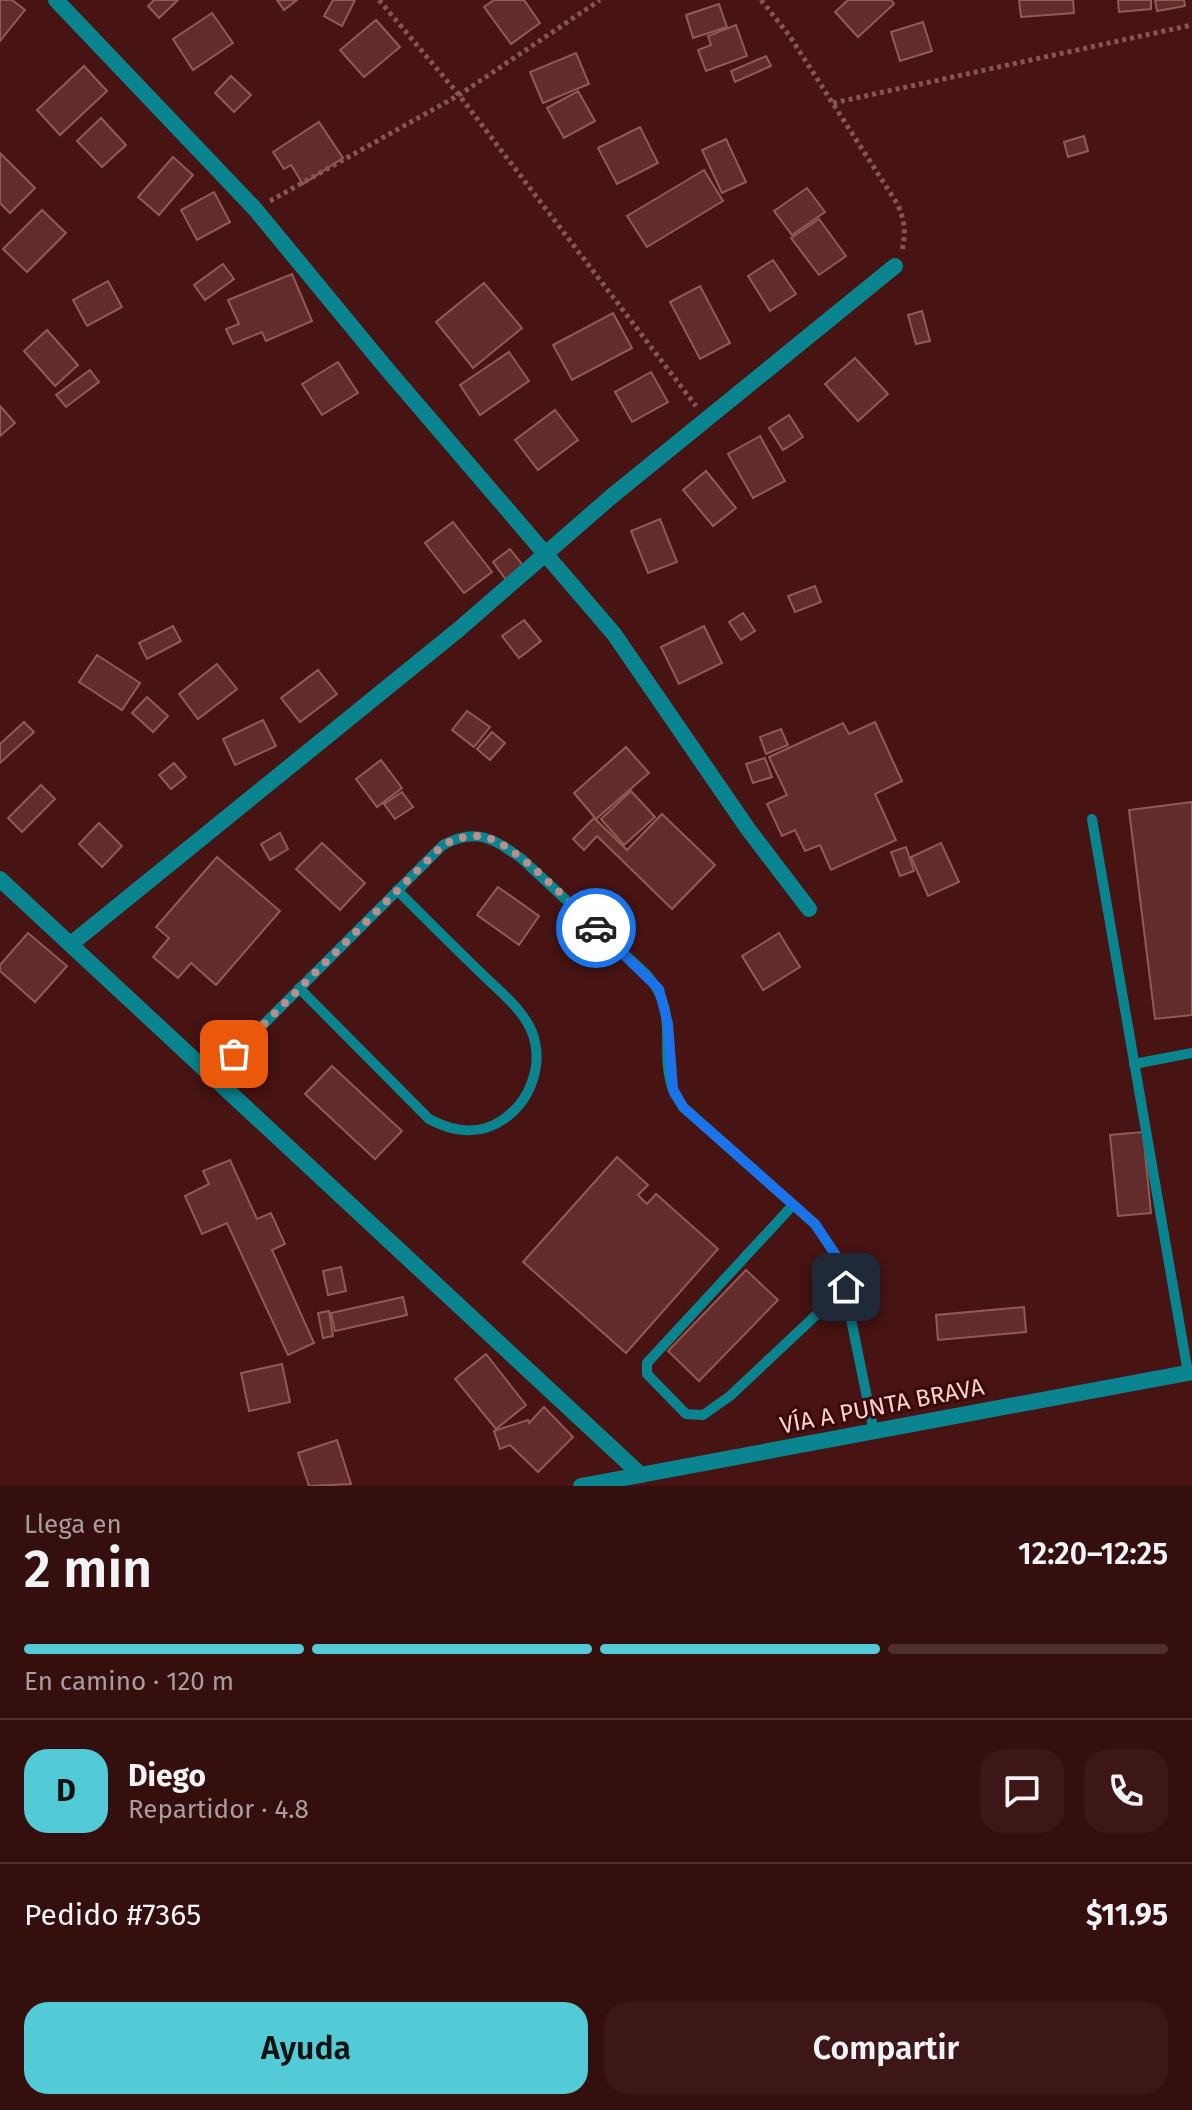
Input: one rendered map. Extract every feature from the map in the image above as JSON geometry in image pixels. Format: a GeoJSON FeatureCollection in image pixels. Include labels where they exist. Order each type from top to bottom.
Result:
{"type":"FeatureCollection","features":[{"type":"Feature","properties":{"kind":"street"},"geometry":{"type":"LineString","coordinates":[[56,0],[255,209],[386,368],[614,634],[748,829],[809,909]]}},
{"type":"Feature","properties":{"kind":"street"},"geometry":{"type":"LineString","coordinates":[[71,944],[458,630],[612,496],[895,266]]}},
{"type":"Feature","properties":{"kind":"street"},"geometry":{"type":"LineString","coordinates":[[0,879],[653,1478]]}},
{"type":"Feature","properties":{"kind":"street","name":"VÍA A PUNTA BRAVA"},"geometry":{"type":"LineString","coordinates":[[581,1486],[653,1478],[1190,1372]]}},
{"type":"Feature","properties":{"kind":"lane"},"geometry":{"type":"LineString","coordinates":[[1092,819],[1190,1372]]}},
{"type":"Feature","properties":{"kind":"lane"},"geometry":{"type":"LineString","coordinates":[[212,1076],[443,845],[456,838],[488,837],[522,859],[659,989],[668,1024],[673,1089],[683,1107],[815,1224],[830,1244],[839,1260],[846,1287],[874,1432]]}},
{"type":"Feature","properties":{"kind":"lane"},"geometry":{"type":"LineString","coordinates":[[299,988],[429,1119],[448,1129],[480,1130],[498,1124],[512,1113],[530,1089],[536,1071],[532,1033],[513,1005],[397,890]]}},
{"type":"Feature","properties":{"kind":"lane"},"geometry":{"type":"LineString","coordinates":[[1134,1064],[1192,1053]]}},
{"type":"Feature","properties":{"kind":"lane"},"geometry":{"type":"LineString","coordinates":[[793,1205],[647,1363],[647,1374],[686,1414],[703,1415],[730,1396],[846,1287]]}},
{"type":"Feature","properties":{"kind":"path"},"geometry":{"type":"LineString","coordinates":[[379,0],[459,95],[706,420]]}},
{"type":"Feature","properties":{"kind":"path"},"geometry":{"type":"LineString","coordinates":[[255,209],[459,95],[600,0]]}},
{"type":"Feature","properties":{"kind":"path"},"geometry":{"type":"LineString","coordinates":[[761,0],[789,35],[898,205],[905,236],[895,266]]}},
{"type":"Feature","properties":{"kind":"path"},"geometry":{"type":"LineString","coordinates":[[833,103],[1192,25]]}},
{"type":"Feature","properties":{"kind":"building"},"geometry":{"type":"Polygon","coordinates":[[[0,0],[12,0],[25,10],[0,41],[0,0]]]}},
{"type":"Feature","properties":{"kind":"building"},"geometry":{"type":"Polygon","coordinates":[[[154,0],[178,0],[159,18],[148,6],[154,0]]]}},
{"type":"Feature","properties":{"kind":"building"},"geometry":{"type":"Polygon","coordinates":[[[277,0],[297,0],[284,10],[277,0]]]}},
{"type":"Feature","properties":{"kind":"building"},"geometry":{"type":"Polygon","coordinates":[[[333,0],[355,0],[342,26],[324,16],[333,0]]]}},
{"type":"Feature","properties":{"kind":"building"},"geometry":{"type":"Polygon","coordinates":[[[494,0],[524,0],[540,23],[511,44],[484,7],[494,0]]]}},
{"type":"Feature","properties":{"kind":"building"},"geometry":{"type":"Polygon","coordinates":[[[848,0],[891,0],[894,4],[858,37],[835,12],[848,0]]]}},
{"type":"Feature","properties":{"kind":"building"},"geometry":{"type":"Polygon","coordinates":[[[1019,0],[1073,0],[1074,13],[1021,17],[1019,0]]]}},
{"type":"Feature","properties":{"kind":"building"},"geometry":{"type":"Polygon","coordinates":[[[1118,0],[1151,0],[1151,9],[1119,12],[1118,0]]]}},
{"type":"Feature","properties":{"kind":"building"},"geometry":{"type":"Polygon","coordinates":[[[1155,0],[1184,0],[1185,6],[1157,11],[1155,0]]]}},
{"type":"Feature","properties":{"kind":"building"},"geometry":{"type":"Polygon","coordinates":[[[719,4],[727,27],[693,38],[686,15],[719,4]]]}},
{"type":"Feature","properties":{"kind":"building"},"geometry":{"type":"Polygon","coordinates":[[[212,13],[233,43],[193,70],[173,39],[212,13]]]}},
{"type":"Feature","properties":{"kind":"building"},"geometry":{"type":"Polygon","coordinates":[[[376,20],[400,47],[364,77],[340,50],[376,20]]]}},
{"type":"Feature","properties":{"kind":"building"},"geometry":{"type":"Polygon","coordinates":[[[923,22],[932,51],[900,61],[891,32],[923,22]]]}},
{"type":"Feature","properties":{"kind":"building"},"geometry":{"type":"Polygon","coordinates":[[[736,25],[747,56],[706,71],[698,50],[711,45],[708,36],[736,25]]]}},
{"type":"Feature","properties":{"kind":"building"},"geometry":{"type":"Polygon","coordinates":[[[576,53],[589,84],[543,103],[530,72],[576,53]]]}},
{"type":"Feature","properties":{"kind":"building"},"geometry":{"type":"Polygon","coordinates":[[[766,56],[771,66],[735,82],[731,71],[766,56]]]}},
{"type":"Feature","properties":{"kind":"building"},"geometry":{"type":"Polygon","coordinates":[[[84,66],[107,91],[60,135],[37,110],[84,66]]]}},
{"type":"Feature","properties":{"kind":"building"},"geometry":{"type":"Polygon","coordinates":[[[231,76],[251,95],[234,112],[215,93],[231,76]]]}},
{"type":"Feature","properties":{"kind":"building"},"geometry":{"type":"Polygon","coordinates":[[[578,91],[595,121],[564,138],[547,108],[578,91]]]}},
{"type":"Feature","properties":{"kind":"building"},"geometry":{"type":"Polygon","coordinates":[[[101,118],[126,145],[102,167],[77,141],[101,118]]]}},
{"type":"Feature","properties":{"kind":"building"},"geometry":{"type":"Polygon","coordinates":[[[319,122],[343,158],[303,184],[291,165],[284,169],[273,152],[319,122]]]}},
{"type":"Feature","properties":{"kind":"building"},"geometry":{"type":"Polygon","coordinates":[[[640,127],[658,163],[617,184],[598,148],[640,127]]]}},
{"type":"Feature","properties":{"kind":"building"},"geometry":{"type":"Polygon","coordinates":[[[1084,136],[1088,151],[1068,157],[1064,142],[1084,136]]]}},
{"type":"Feature","properties":{"kind":"building"},"geometry":{"type":"Polygon","coordinates":[[[726,139],[746,182],[722,193],[702,150],[726,139]]]}},
{"type":"Feature","properties":{"kind":"building"},"geometry":{"type":"Polygon","coordinates":[[[0,153],[35,188],[10,213],[0,203],[0,153]]]}},
{"type":"Feature","properties":{"kind":"building"},"geometry":{"type":"Polygon","coordinates":[[[173,157],[193,175],[159,215],[138,197],[173,157]]]}},
{"type":"Feature","properties":{"kind":"building"},"geometry":{"type":"Polygon","coordinates":[[[704,170],[723,201],[647,247],[627,216],[704,170]]]}},
{"type":"Feature","properties":{"kind":"building"},"geometry":{"type":"Polygon","coordinates":[[[807,188],[825,212],[792,235],[774,211],[807,188]]]}},
{"type":"Feature","properties":{"kind":"building"},"geometry":{"type":"Polygon","coordinates":[[[214,192],[230,222],[197,240],[181,210],[214,192]]]}},
{"type":"Feature","properties":{"kind":"building"},"geometry":{"type":"Polygon","coordinates":[[[42,210],[66,233],[27,272],[3,249],[42,210]]]}},
{"type":"Feature","properties":{"kind":"building"},"geometry":{"type":"Polygon","coordinates":[[[819,219],[846,256],[819,275],[791,238],[819,219]]]}},
{"type":"Feature","properties":{"kind":"building"},"geometry":{"type":"Polygon","coordinates":[[[773,260],[796,294],[770,311],[748,276],[773,260]]]}},
{"type":"Feature","properties":{"kind":"building"},"geometry":{"type":"Polygon","coordinates":[[[223,264],[234,279],[205,300],[194,285],[223,264]]]}},
{"type":"Feature","properties":{"kind":"building"},"geometry":{"type":"Polygon","coordinates":[[[292,274],[312,321],[266,341],[262,332],[233,344],[226,329],[239,324],[228,300],[292,274]]]}},
{"type":"Feature","properties":{"kind":"building"},"geometry":{"type":"Polygon","coordinates":[[[108,281],[122,307],[87,326],[73,300],[108,281]]]}},
{"type":"Feature","properties":{"kind":"building"},"geometry":{"type":"Polygon","coordinates":[[[484,283],[522,328],[473,368],[436,322],[484,283]]]}},
{"type":"Feature","properties":{"kind":"building"},"geometry":{"type":"Polygon","coordinates":[[[700,286],[730,343],[700,359],[670,302],[700,286]]]}},
{"type":"Feature","properties":{"kind":"building"},"geometry":{"type":"Polygon","coordinates":[[[922,311],[930,341],[916,344],[908,315],[922,311]]]}},
{"type":"Feature","properties":{"kind":"building"},"geometry":{"type":"Polygon","coordinates":[[[613,313],[632,348],[572,380],[553,345],[613,313]]]}},
{"type":"Feature","properties":{"kind":"building"},"geometry":{"type":"Polygon","coordinates":[[[47,330],[78,365],[55,386],[24,351],[47,330]]]}},
{"type":"Feature","properties":{"kind":"building"},"geometry":{"type":"Polygon","coordinates":[[[509,352],[529,381],[480,415],[460,385],[509,352]]]}},
{"type":"Feature","properties":{"kind":"building"},"geometry":{"type":"Polygon","coordinates":[[[855,358],[888,394],[858,421],[825,384],[855,358]]]}},
{"type":"Feature","properties":{"kind":"building"},"geometry":{"type":"Polygon","coordinates":[[[338,362],[358,393],[322,415],[302,384],[338,362]]]}},
{"type":"Feature","properties":{"kind":"building"},"geometry":{"type":"Polygon","coordinates":[[[90,370],[99,382],[66,407],[56,395],[90,370]]]}},
{"type":"Feature","properties":{"kind":"building"},"geometry":{"type":"Polygon","coordinates":[[[651,372],[668,402],[632,422],[615,392],[651,372]]]}},
{"type":"Feature","properties":{"kind":"building"},"geometry":{"type":"Polygon","coordinates":[[[0,406],[15,423],[0,436],[0,406]]]}},
{"type":"Feature","properties":{"kind":"building"},"geometry":{"type":"Polygon","coordinates":[[[555,410],[578,440],[538,470],[515,440],[555,410]]]}},
{"type":"Feature","properties":{"kind":"building"},"geometry":{"type":"Polygon","coordinates":[[[789,415],[803,437],[783,450],[769,428],[789,415]]]}},
{"type":"Feature","properties":{"kind":"building"},"geometry":{"type":"Polygon","coordinates":[[[760,436],[785,481],[753,498],[728,454],[760,436]]]}},
{"type":"Feature","properties":{"kind":"building"},"geometry":{"type":"Polygon","coordinates":[[[706,471],[736,508],[713,526],[683,490],[706,471]]]}},
{"type":"Feature","properties":{"kind":"building"},"geometry":{"type":"Polygon","coordinates":[[[660,519],[677,562],[648,573],[631,531],[660,519]]]}},
{"type":"Feature","properties":{"kind":"building"},"geometry":{"type":"Polygon","coordinates":[[[453,522],[492,572],[464,593],[425,543],[453,522]]]}},
{"type":"Feature","properties":{"kind":"building"},"geometry":{"type":"Polygon","coordinates":[[[510,549],[525,568],[507,581],[493,562],[510,549]]]}},
{"type":"Feature","properties":{"kind":"building"},"geometry":{"type":"Polygon","coordinates":[[[815,586],[821,602],[795,612],[788,596],[815,586]]]}},
{"type":"Feature","properties":{"kind":"building"},"geometry":{"type":"Polygon","coordinates":[[[743,613],[755,631],[741,640],[729,622],[743,613]]]}},
{"type":"Feature","properties":{"kind":"building"},"geometry":{"type":"Polygon","coordinates":[[[524,620],[541,641],[519,658],[502,636],[524,620]]]}},
{"type":"Feature","properties":{"kind":"building"},"geometry":{"type":"Polygon","coordinates":[[[173,626],[181,641],[147,659],[139,643],[173,626]]]}},
{"type":"Feature","properties":{"kind":"building"},"geometry":{"type":"Polygon","coordinates":[[[704,626],[722,663],[679,684],[661,647],[704,626]]]}},
{"type":"Feature","properties":{"kind":"building"},"geometry":{"type":"Polygon","coordinates":[[[97,655],[140,683],[122,710],[79,682],[97,655]]]}},
{"type":"Feature","properties":{"kind":"building"},"geometry":{"type":"Polygon","coordinates":[[[217,664],[237,689],[198,719],[179,694],[217,664]]]}},
{"type":"Feature","properties":{"kind":"building"},"geometry":{"type":"Polygon","coordinates":[[[318,670],[337,694],[300,722],[281,698],[318,670]]]}},
{"type":"Feature","properties":{"kind":"building"},"geometry":{"type":"Polygon","coordinates":[[[147,697],[168,716],[153,732],[132,713],[147,697]]]}},
{"type":"Feature","properties":{"kind":"building"},"geometry":{"type":"Polygon","coordinates":[[[467,711],[490,727],[474,747],[452,730],[467,711]]]}},
{"type":"Feature","properties":{"kind":"building"},"geometry":{"type":"Polygon","coordinates":[[[263,720],[276,746],[235,765],[223,739],[263,720]]]}},
{"type":"Feature","properties":{"kind":"building"},"geometry":{"type":"Polygon","coordinates":[[[24,722],[34,732],[0,763],[0,744],[24,722]]]}},
{"type":"Feature","properties":{"kind":"building"},"geometry":{"type":"Polygon","coordinates":[[[875,722],[902,781],[875,794],[896,840],[831,870],[820,845],[805,851],[795,830],[782,836],[767,804],[787,795],[769,757],[843,723],[849,734],[875,722]]]}},
{"type":"Feature","properties":{"kind":"building"},"geometry":{"type":"Polygon","coordinates":[[[781,729],[788,745],[766,754],[760,737],[781,729]]]}},
{"type":"Feature","properties":{"kind":"building"},"geometry":{"type":"Polygon","coordinates":[[[492,732],[505,743],[490,760],[477,749],[492,732]]]}},
{"type":"Feature","properties":{"kind":"building"},"geometry":{"type":"Polygon","coordinates":[[[626,747],[649,773],[596,819],[574,793],[626,747]]]}},
{"type":"Feature","properties":{"kind":"building"},"geometry":{"type":"Polygon","coordinates":[[[765,758],[772,777],[753,783],[746,764],[765,758]]]}},
{"type":"Feature","properties":{"kind":"building"},"geometry":{"type":"Polygon","coordinates":[[[381,760],[402,788],[377,807],[356,779],[381,760]]]}},
{"type":"Feature","properties":{"kind":"building"},"geometry":{"type":"Polygon","coordinates":[[[174,763],[186,777],[171,789],[159,775],[174,763]]]}},
{"type":"Feature","properties":{"kind":"building"},"geometry":{"type":"Polygon","coordinates":[[[41,785],[55,799],[22,832],[8,818],[41,785]]]}},
{"type":"Feature","properties":{"kind":"building"},"geometry":{"type":"Polygon","coordinates":[[[631,791],[655,817],[624,845],[601,819],[631,791]]]}},
{"type":"Feature","properties":{"kind":"building"},"geometry":{"type":"Polygon","coordinates":[[[402,792],[413,807],[395,819],[384,804],[402,792]]]}},
{"type":"Feature","properties":{"kind":"building"},"geometry":{"type":"Polygon","coordinates":[[[1192,802],[1192,1015],[1155,1019],[1129,810],[1192,802]]]}},
{"type":"Feature","properties":{"kind":"building"},"geometry":{"type":"Polygon","coordinates":[[[662,814],[715,865],[672,909],[597,836],[584,850],[573,839],[594,818],[627,850],[662,814]]]}},
{"type":"Feature","properties":{"kind":"building"},"geometry":{"type":"Polygon","coordinates":[[[99,823],[122,846],[102,867],[79,844],[99,823]]]}},
{"type":"Feature","properties":{"kind":"building"},"geometry":{"type":"Polygon","coordinates":[[[280,833],[288,849],[270,860],[261,844],[280,833]]]}},
{"type":"Feature","properties":{"kind":"building"},"geometry":{"type":"Polygon","coordinates":[[[322,843],[365,883],[340,910],[296,869],[322,843]]]}},
{"type":"Feature","properties":{"kind":"building"},"geometry":{"type":"Polygon","coordinates":[[[941,843],[959,882],[928,896],[911,857],[941,843]]]}},
{"type":"Feature","properties":{"kind":"building"},"geometry":{"type":"Polygon","coordinates":[[[906,847],[914,871],[900,876],[891,852],[906,847]]]}},
{"type":"Feature","properties":{"kind":"building"},"geometry":{"type":"Polygon","coordinates":[[[217,857],[280,911],[216,985],[191,963],[178,978],[153,957],[169,938],[156,927],[217,857]]]}},
{"type":"Feature","properties":{"kind":"building"},"geometry":{"type":"Polygon","coordinates":[[[498,887],[539,916],[519,945],[477,915],[498,887]]]}},
{"type":"Feature","properties":{"kind":"building"},"geometry":{"type":"Polygon","coordinates":[[[28,933],[67,966],[35,1002],[0,971],[0,965],[28,933]]]}},
{"type":"Feature","properties":{"kind":"building"},"geometry":{"type":"Polygon","coordinates":[[[779,933],[800,967],[763,990],[742,956],[779,933]]]}},
{"type":"Feature","properties":{"kind":"building"},"geometry":{"type":"Polygon","coordinates":[[[332,1066],[402,1131],[375,1159],[305,1094],[332,1066]]]}},
{"type":"Feature","properties":{"kind":"building"},"geometry":{"type":"Polygon","coordinates":[[[1143,1132],[1151,1213],[1118,1216],[1110,1135],[1143,1132]]]}},
{"type":"Feature","properties":{"kind":"building"},"geometry":{"type":"Polygon","coordinates":[[[617,1157],[648,1185],[638,1195],[647,1204],[656,1194],[718,1249],[626,1353],[523,1262],[617,1157]]]}},
{"type":"Feature","properties":{"kind":"building"},"geometry":{"type":"Polygon","coordinates":[[[230,1160],[257,1219],[271,1213],[285,1244],[272,1250],[314,1343],[288,1355],[227,1223],[202,1234],[185,1196],[209,1184],[203,1171],[230,1160]]]}},
{"type":"Feature","properties":{"kind":"building"},"geometry":{"type":"Polygon","coordinates":[[[341,1267],[346,1291],[328,1295],[323,1271],[341,1267]]]}},
{"type":"Feature","properties":{"kind":"building"},"geometry":{"type":"Polygon","coordinates":[[[746,1270],[778,1300],[699,1381],[668,1351],[746,1270]]]}},
{"type":"Feature","properties":{"kind":"building"},"geometry":{"type":"Polygon","coordinates":[[[403,1297],[407,1315],[335,1331],[331,1313],[403,1297]]]}},
{"type":"Feature","properties":{"kind":"building"},"geometry":{"type":"Polygon","coordinates":[[[1024,1307],[1026,1332],[938,1340],[936,1315],[1024,1307]]]}},
{"type":"Feature","properties":{"kind":"building"},"geometry":{"type":"Polygon","coordinates":[[[329,1311],[333,1336],[323,1338],[318,1313],[329,1311]]]}},
{"type":"Feature","properties":{"kind":"building"},"geometry":{"type":"Polygon","coordinates":[[[486,1354],[526,1405],[496,1429],[455,1379],[486,1354]]]}},
{"type":"Feature","properties":{"kind":"building"},"geometry":{"type":"Polygon","coordinates":[[[282,1364],[290,1402],[249,1411],[241,1373],[282,1364]]]}},
{"type":"Feature","properties":{"kind":"building"},"geometry":{"type":"Polygon","coordinates":[[[544,1407],[573,1437],[538,1472],[510,1445],[500,1449],[494,1431],[528,1420],[529,1423],[544,1407]]]}},
{"type":"Feature","properties":{"kind":"building"},"geometry":{"type":"Polygon","coordinates":[[[337,1440],[351,1484],[309,1486],[298,1453],[337,1440]]]}},
{"type":"Feature","properties":{"kind":"way so far"},"geometry":{"type":"LineString","coordinates":[[234,1054],[443,845],[456,838],[488,837],[499,843],[522,859],[596,928]]}},
{"type":"Feature","properties":{"kind":"route"},"geometry":{"type":"LineString","coordinates":[[596,928],[659,989],[668,1024],[673,1089],[683,1107],[815,1224],[839,1260],[846,1287]]}}]}
